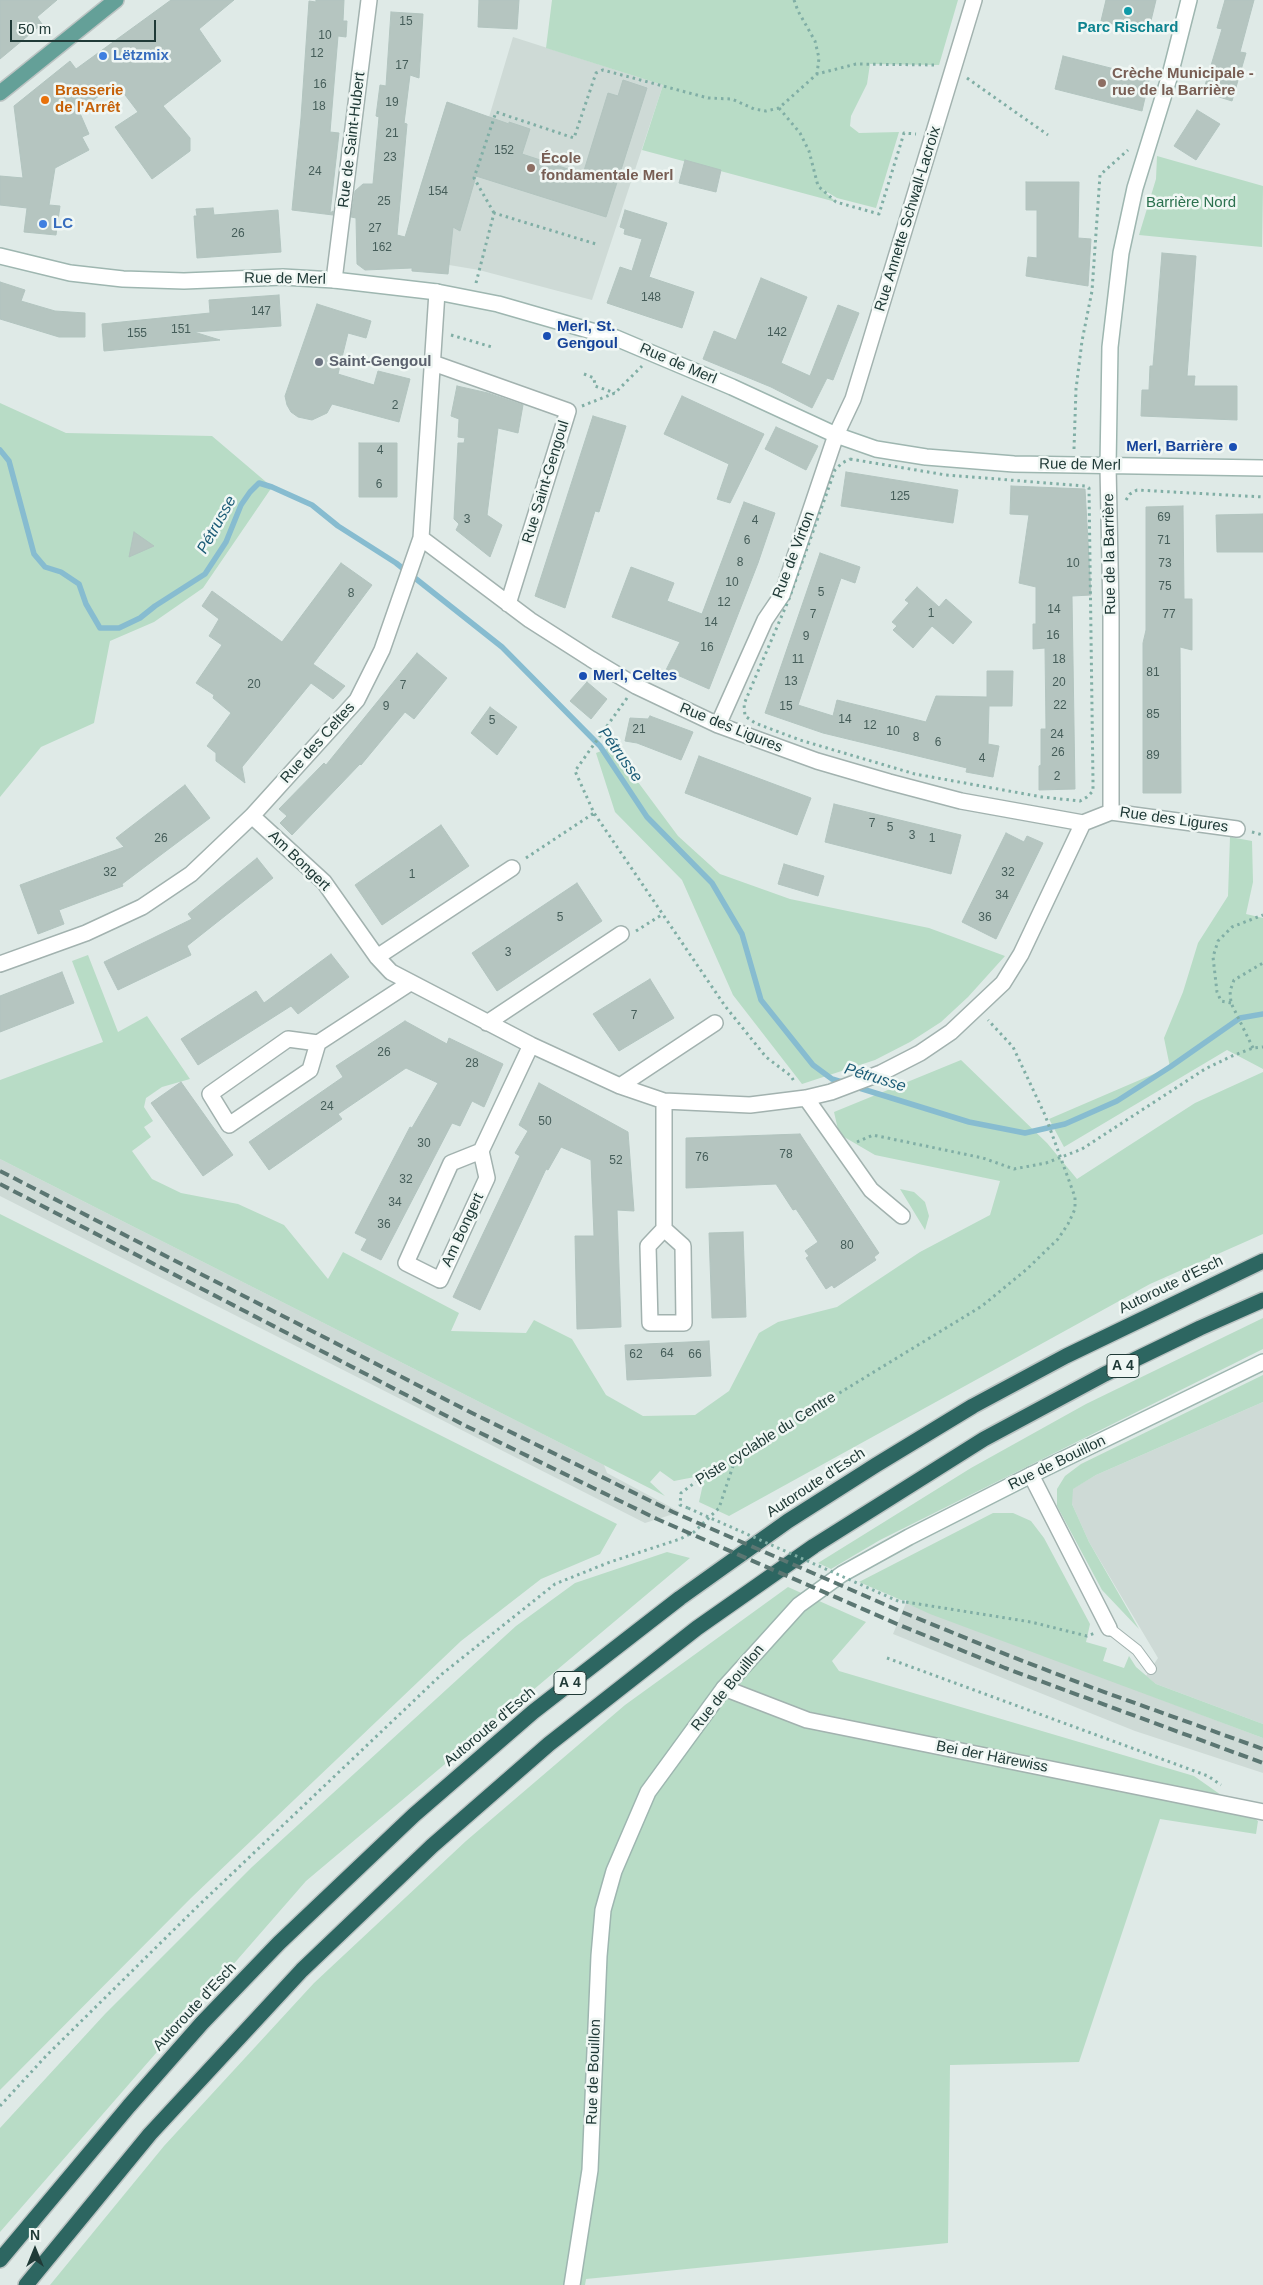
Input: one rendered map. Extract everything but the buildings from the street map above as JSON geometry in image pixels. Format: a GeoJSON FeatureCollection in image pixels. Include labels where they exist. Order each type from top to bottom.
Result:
{"type":"FeatureCollection","features":[{"type":"Feature","properties":{"kind":"highway","name":"Autoroute d'Esch"},"geometry":{"type":"LineString","coordinates":[[0,2260],[129,2106],[202,2023],[279,1943],[414,1815],[533,1712],[688,1592],[788,1521],[876,1465],[973,1406],[1066,1356],[1263,1261]]}},
{"type":"Feature","properties":{"kind":"highway","name":"A 4"},"geometry":{"type":"LineString","coordinates":[[26,2285],[150,2134],[302,1970],[432,1846],[549,1744],[697,1628],[798,1557],[984,1439],[1106,1374],[1200,1328],[1263,1300]]}},
{"type":"Feature","properties":{"kind":"main road"},"geometry":{"type":"LineString","coordinates":[[0,93],[116,0]]}},
{"type":"Feature","properties":{"kind":"street","name":"Rue de Saint-Hubert"},"geometry":{"type":"LineString","coordinates":[[334,280],[369,0]]}},
{"type":"Feature","properties":{"kind":"street","name":"Rue Annette Schwall-Lacroix"},"geometry":{"type":"LineString","coordinates":[[836,435],[853,399],[955,70],[974,0]]}},
{"type":"Feature","properties":{"kind":"street","name":"Rue de la Barrière"},"geometry":{"type":"LineString","coordinates":[[1111,812],[1111,613],[1108,466],[1110,347],[1122,253],[1135,188],[1170,75],[1189,0]]}},
{"type":"Feature","properties":{"kind":"street","name":"Rue de Merl"},"geometry":{"type":"LineString","coordinates":[[0,256],[70,272],[123,279],[184,281],[283,277],[334,280],[437,292],[486,302],[616,338],[732,387],[836,435],[876,449],[926,457],[1014,464],[1263,468]]}},
{"type":"Feature","properties":{"kind":"street","name":"Rue des Celtes"},"geometry":{"type":"LineString","coordinates":[[2,959],[86,933],[142,907],[191,874],[252,816],[357,700],[382,650],[420,538],[437,292]]}},
{"type":"Feature","properties":{"kind":"street","name":"Rue Saint-Gengoul"},"geometry":{"type":"LineString","coordinates":[[433,362],[568,411],[508,604]]}},
{"type":"Feature","properties":{"kind":"street","name":"Rue de Virton"},"geometry":{"type":"LineString","coordinates":[[718,724],[765,620],[782,594],[836,435]]}},
{"type":"Feature","properties":{"kind":"street","name":"Rue des Ligures"},"geometry":{"type":"LineString","coordinates":[[420,538],[530,620],[636,686],[718,724],[817,761],[888,782],[961,801],[1083,823]]}},
{"type":"Feature","properties":{"kind":"street","name":"Rue des Ligures"},"geometry":{"type":"LineString","coordinates":[[1111,812],[1237,829]]}},
{"type":"Feature","properties":{"kind":"street"},"geometry":{"type":"LineString","coordinates":[[978,1009],[1003,983],[1021,954],[1083,823],[1111,812]]}},
{"type":"Feature","properties":{"kind":"street","name":"Am Bongert"},"geometry":{"type":"LineString","coordinates":[[252,816],[324,882],[377,958],[391,972],[531,1045],[620,1086],[664,1101],[750,1105],[806,1098],[831,1092],[880,1074],[920,1053],[951,1032],[978,1009]]}},
{"type":"Feature","properties":{"kind":"street"},"geometry":{"type":"LineString","coordinates":[[377,958],[512,868]]}},
{"type":"Feature","properties":{"kind":"street"},"geometry":{"type":"LineString","coordinates":[[487,1023],[621,934]]}},
{"type":"Feature","properties":{"kind":"street"},"geometry":{"type":"LineString","coordinates":[[318,1043],[288,1039],[210,1094],[229,1125],[310,1070],[318,1043],[410,983]]}},
{"type":"Feature","properties":{"kind":"street"},"geometry":{"type":"LineString","coordinates":[[620,1086],[715,1023]]}},
{"type":"Feature","properties":{"kind":"street"},"geometry":{"type":"LineString","coordinates":[[481,1151],[531,1045]]}},
{"type":"Feature","properties":{"kind":"street"},"geometry":{"type":"LineString","coordinates":[[806,1098],[871,1190],[902,1216]]}},
{"type":"Feature","properties":{"kind":"street"},"geometry":{"type":"LineString","coordinates":[[664,1101],[664,1230],[648,1246],[650,1323],[684,1323],[683,1246],[664,1230]]}},
{"type":"Feature","properties":{"kind":"street","name":"Am Bongert"},"geometry":{"type":"LineString","coordinates":[[481,1151],[488,1178],[440,1280],[406,1263],[451,1164],[481,1151]]}},
{"type":"Feature","properties":{"kind":"street","name":"Rue de Bouillon"},"geometry":{"type":"LineString","coordinates":[[572,2285],[590,2170],[599,1956],[603,1910],[614,1870],[648,1792],[724,1688],[799,1605],[842,1574],[909,1537],[1031,1475],[1263,1362]]}},
{"type":"Feature","properties":{"kind":"street"},"geometry":{"type":"LineString","coordinates":[[1031,1475],[1109,1628]]}},
{"type":"Feature","properties":{"kind":"street","name":"Bei der Härewiss"},"geometry":{"type":"LineString","coordinates":[[724,1688],[808,1720],[1263,1812]]}},
{"type":"Feature","properties":{"kind":"lane"},"geometry":{"type":"LineString","coordinates":[[1109,1628],[1137,1650],[1151,1669]]}},
{"type":"Feature","properties":{"kind":"path"},"geometry":{"type":"LineString","coordinates":[[794,0],[798,11],[816,41],[819,58],[816,74]]}},
{"type":"Feature","properties":{"kind":"path"},"geometry":{"type":"LineString","coordinates":[[596,244],[494,213],[474,178],[496,112],[574,138],[596,73],[603,70],[700,96],[732,99],[754,109],[766,111],[778,108],[816,74],[856,64],[940,65],[955,70],[1048,135]]}},
{"type":"Feature","properties":{"kind":"path"},"geometry":{"type":"LineString","coordinates":[[778,108],[800,133],[809,151],[818,186],[836,202],[879,214],[904,133],[935,134]]}},
{"type":"Feature","properties":{"kind":"path"},"geometry":{"type":"LineString","coordinates":[[1073,485],[1076,389],[1082,341],[1092,291],[1100,175],[1130,148]]}},
{"type":"Feature","properties":{"kind":"path"},"geometry":{"type":"LineString","coordinates":[[486,302],[490,286],[476,283],[494,213]]}},
{"type":"Feature","properties":{"kind":"path"},"geometry":{"type":"LineString","coordinates":[[435,322],[450,323],[449,335],[492,347]]}},
{"type":"Feature","properties":{"kind":"path"},"geometry":{"type":"LineString","coordinates":[[568,411],[615,393],[644,364],[649,352]]}},
{"type":"Feature","properties":{"kind":"path"},"geometry":{"type":"LineString","coordinates":[[584,374],[594,378],[595,386],[615,393]]}},
{"type":"Feature","properties":{"kind":"path"},"geometry":{"type":"LineString","coordinates":[[850,459],[946,475],[1073,485],[1089,488],[1090,492],[1093,791],[1088,797],[1080,801],[1042,797],[914,774],[800,740],[755,723],[745,716],[744,704],[790,599],[835,470],[842,463],[850,459]]}},
{"type":"Feature","properties":{"kind":"path"},"geometry":{"type":"LineString","coordinates":[[1126,505],[1130,494],[1137,490],[1263,497]]}},
{"type":"Feature","properties":{"kind":"path"},"geometry":{"type":"LineString","coordinates":[[636,686],[575,771],[594,813],[725,1006],[766,1057],[791,1076],[806,1098]]}},
{"type":"Feature","properties":{"kind":"path"},"geometry":{"type":"LineString","coordinates":[[512,868],[594,813]]}},
{"type":"Feature","properties":{"kind":"path"},"geometry":{"type":"LineString","coordinates":[[621,934],[631,935],[663,914]]}},
{"type":"Feature","properties":{"kind":"path"},"geometry":{"type":"LineString","coordinates":[[1231,1003],[1221,1001],[1216,992],[1213,957],[1218,941],[1232,927],[1263,915]]}},
{"type":"Feature","properties":{"kind":"path"},"geometry":{"type":"LineString","coordinates":[[1253,1048],[1231,1003],[1230,991],[1234,980],[1263,963]]}},
{"type":"Feature","properties":{"kind":"path","name":"Piste cyclable du Centre"},"geometry":{"type":"LineString","coordinates":[[978,1009],[1013,1048],[1045,1115],[1075,1197],[1075,1209],[1058,1238],[1027,1269],[982,1306],[705,1475],[681,1493],[680,1505],[900,1602],[1031,1622],[1087,1636],[1109,1628]]}},
{"type":"Feature","properties":{"kind":"path"},"geometry":{"type":"LineString","coordinates":[[842,1150],[873,1135],[983,1158],[1003,1167],[1014,1169],[1061,1159],[1082,1149],[1205,1069],[1253,1048],[1263,1047]]}},
{"type":"Feature","properties":{"kind":"path"},"geometry":{"type":"LineString","coordinates":[[0,2106],[46,2056],[198,1906],[442,1674],[476,1645],[555,1584],[610,1562],[680,1540],[694,1532],[719,1508],[736,1457]]}},
{"type":"Feature","properties":{"kind":"path"},"geometry":{"type":"LineString","coordinates":[[888,1658],[1208,1776],[1222,1786]]}},
{"type":"Feature","properties":{"kind":"shaded area","name":"École fondamentale Merl"},"geometry":{"type":"Polygon","coordinates":[[[513,37],[663,85],[592,300],[479,270],[449,265],[448,274],[412,271],[420,187],[447,102],[489,117],[513,37]]]}},
{"type":"Feature","properties":{"kind":"shaded area"},"geometry":{"type":"Polygon","coordinates":[[[0,1159],[604,1465],[607,1473],[680,1512],[645,1523],[0,1196],[0,1159]]]}},
{"type":"Feature","properties":{"kind":"shaded area"},"geometry":{"type":"Polygon","coordinates":[[[1263,1402],[1263,1724],[1156,1684],[1146,1676],[1158,1658],[1089,1542],[1072,1504],[1072,1489],[1096,1475],[1263,1402]]]}},
{"type":"Feature","properties":{"kind":"shaded area"},"geometry":{"type":"Polygon","coordinates":[[[906,1603],[1263,1738],[1263,1773],[1135,1731],[893,1634],[906,1603]]]}},
{"type":"Feature","properties":{"kind":"green space"},"geometry":{"type":"Polygon","coordinates":[[[552,0],[958,0],[939,65],[870,64],[867,84],[851,116],[850,126],[859,133],[899,132],[876,208],[837,198],[822,189],[836,202],[642,150],[663,85],[546,48],[552,0]]]}},
{"type":"Feature","properties":{"kind":"green space","name":"Barrière Nord"},"geometry":{"type":"Polygon","coordinates":[[[1157,156],[1263,186],[1262,247],[1139,235],[1156,179],[1157,156]]]}},
{"type":"Feature","properties":{"kind":"green space"},"geometry":{"type":"Polygon","coordinates":[[[0,403],[66,433],[212,436],[272,487],[203,588],[154,622],[110,641],[94,723],[41,747],[0,797],[0,403]]]}},
{"type":"Feature","properties":{"kind":"green space"},"geometry":{"type":"Polygon","coordinates":[[[612,747],[678,836],[720,874],[790,899],[929,928],[1005,956],[968,997],[941,1022],[910,1042],[875,1060],[802,1084],[733,995],[682,880],[615,812],[596,753],[612,747]]]}},
{"type":"Feature","properties":{"kind":"green space"},"geometry":{"type":"Polygon","coordinates":[[[1230,837],[1252,841],[1253,882],[1246,914],[1263,918],[1263,1069],[1227,1050],[1064,1147],[1049,1119],[1170,1067],[1164,1038],[1183,992],[1198,943],[1228,896],[1230,837]]]}},
{"type":"Feature","properties":{"kind":"green space"},"geometry":{"type":"Polygon","coordinates":[[[88,955],[118,1032],[147,1016],[190,1079],[162,1087],[146,1098],[144,1107],[153,1121],[144,1127],[151,1137],[132,1151],[152,1179],[181,1193],[238,1204],[284,1225],[328,1279],[343,1252],[459,1313],[451,1331],[526,1333],[534,1320],[572,1339],[606,1395],[643,1416],[695,1415],[729,1391],[759,1333],[778,1322],[837,1307],[920,1252],[990,1215],[1000,1181],[875,1155],[839,1134],[834,1112],[961,1060],[1047,1143],[1077,1179],[1195,1103],[1263,1072],[1263,1234],[1150,1284],[729,1516],[699,1502],[705,1475],[674,1481],[660,1471],[650,1482],[665,1496],[0,1159],[0,1080],[103,1042],[72,961],[88,955]]]}},
{"type":"Feature","properties":{"kind":"green space"},"geometry":{"type":"Polygon","coordinates":[[[900,1189],[914,1192],[925,1202],[929,1216],[925,1230],[900,1189]]]}},
{"type":"Feature","properties":{"kind":"green space"},"geometry":{"type":"Polygon","coordinates":[[[0,1214],[617,1524],[600,1554],[541,1579],[461,1641],[191,1898],[0,2090],[0,1214]]]}},
{"type":"Feature","properties":{"kind":"green space"},"geometry":{"type":"Polygon","coordinates":[[[1263,1318],[1263,1349],[880,1540],[831,1569],[818,1563],[971,1468],[1086,1404],[1263,1318]]]}},
{"type":"Feature","properties":{"kind":"green space"},"geometry":{"type":"Polygon","coordinates":[[[1263,1375],[1263,1402],[1096,1475],[1073,1489],[1072,1504],[1089,1542],[1139,1629],[1102,1590],[1057,1506],[1057,1489],[1065,1476],[1081,1464],[1263,1375]]]}},
{"type":"Feature","properties":{"kind":"green space"},"geometry":{"type":"Polygon","coordinates":[[[993,1513],[1013,1513],[1031,1521],[1044,1538],[1090,1624],[1086,1642],[1107,1648],[1103,1661],[1124,1668],[1129,1656],[1136,1667],[1156,1684],[1263,1724],[1263,1738],[930,1614],[906,1603],[907,1600],[901,1600],[859,1582],[993,1513]]]}},
{"type":"Feature","properties":{"kind":"green space"},"geometry":{"type":"Polygon","coordinates":[[[667,1552],[690,1558],[306,1881],[0,2232],[0,2128],[105,2014],[252,1867],[516,1626],[575,1583],[667,1552]]]}},
{"type":"Feature","properties":{"kind":"green space"},"geometry":{"type":"Polygon","coordinates":[[[788,1587],[866,1622],[832,1661],[839,1671],[1194,1776],[1258,1821],[1256,1834],[1160,1819],[1079,2062],[950,2065],[948,2243],[586,2279],[585,2285],[50,2285],[164,2146],[314,1983],[466,1841],[625,1705],[788,1587]]]}},
{"type":"Feature","properties":{"kind":"waterway","name":"Pétrusse"},"geometry":{"type":"LineString","coordinates":[[0,450],[9,461],[34,554],[45,567],[61,572],[79,584],[86,604],[100,628],[119,628],[140,618],[155,606],[205,574],[226,542],[241,505],[259,483],[312,505],[338,526],[396,563],[502,647],[600,746],[647,817],[712,883],[742,934],[761,1000],[813,1065],[832,1079],[845,1083]]}},
{"type":"Feature","properties":{"kind":"waterway","name":"Pétrusse"},"geometry":{"type":"LineString","coordinates":[[856,1087],[969,1122],[1025,1133],[1065,1124],[1117,1101],[1240,1018],[1263,1014]]}},
{"type":"Feature","properties":{"kind":"railway"},"geometry":{"type":"LineString","coordinates":[[0,1171],[470,1412],[673,1512],[902,1612],[1010,1656],[1263,1749]]}},
{"type":"Feature","properties":{"kind":"railway"},"geometry":{"type":"LineString","coordinates":[[0,1184],[464,1425],[657,1519],[897,1624],[1005,1668],[1263,1763]]}},
{"type":"Feature","properties":{"kind":"place","name":"Parc Rischard"},"geometry":{"type":"Point","coordinates":[1128,11]}},
{"type":"Feature","properties":{"kind":"place","name":"Lëtzmix"},"geometry":{"type":"Point","coordinates":[103,56]}},
{"type":"Feature","properties":{"kind":"place","name":"Crèche Municipale - rue de la Barrière"},"geometry":{"type":"Point","coordinates":[1102,83]}},
{"type":"Feature","properties":{"kind":"place","name":"Brasserie de l'Arrêt"},"geometry":{"type":"Point","coordinates":[45,100]}},
{"type":"Feature","properties":{"kind":"place","name":"École fondamentale Merl"},"geometry":{"type":"Point","coordinates":[531,168]}},
{"type":"Feature","properties":{"kind":"place","name":"LC"},"geometry":{"type":"Point","coordinates":[43,224]}},
{"type":"Feature","properties":{"kind":"place","name":"Merl, St. Gengoul"},"geometry":{"type":"Point","coordinates":[547,336]}},
{"type":"Feature","properties":{"kind":"place","name":"Saint-Gengoul"},"geometry":{"type":"Point","coordinates":[319,362]}},
{"type":"Feature","properties":{"kind":"place","name":"Merl, Barrière"},"geometry":{"type":"Point","coordinates":[1233,447]}},
{"type":"Feature","properties":{"kind":"place","name":"Merl, Celtes"},"geometry":{"type":"Point","coordinates":[583,676]}}]}
